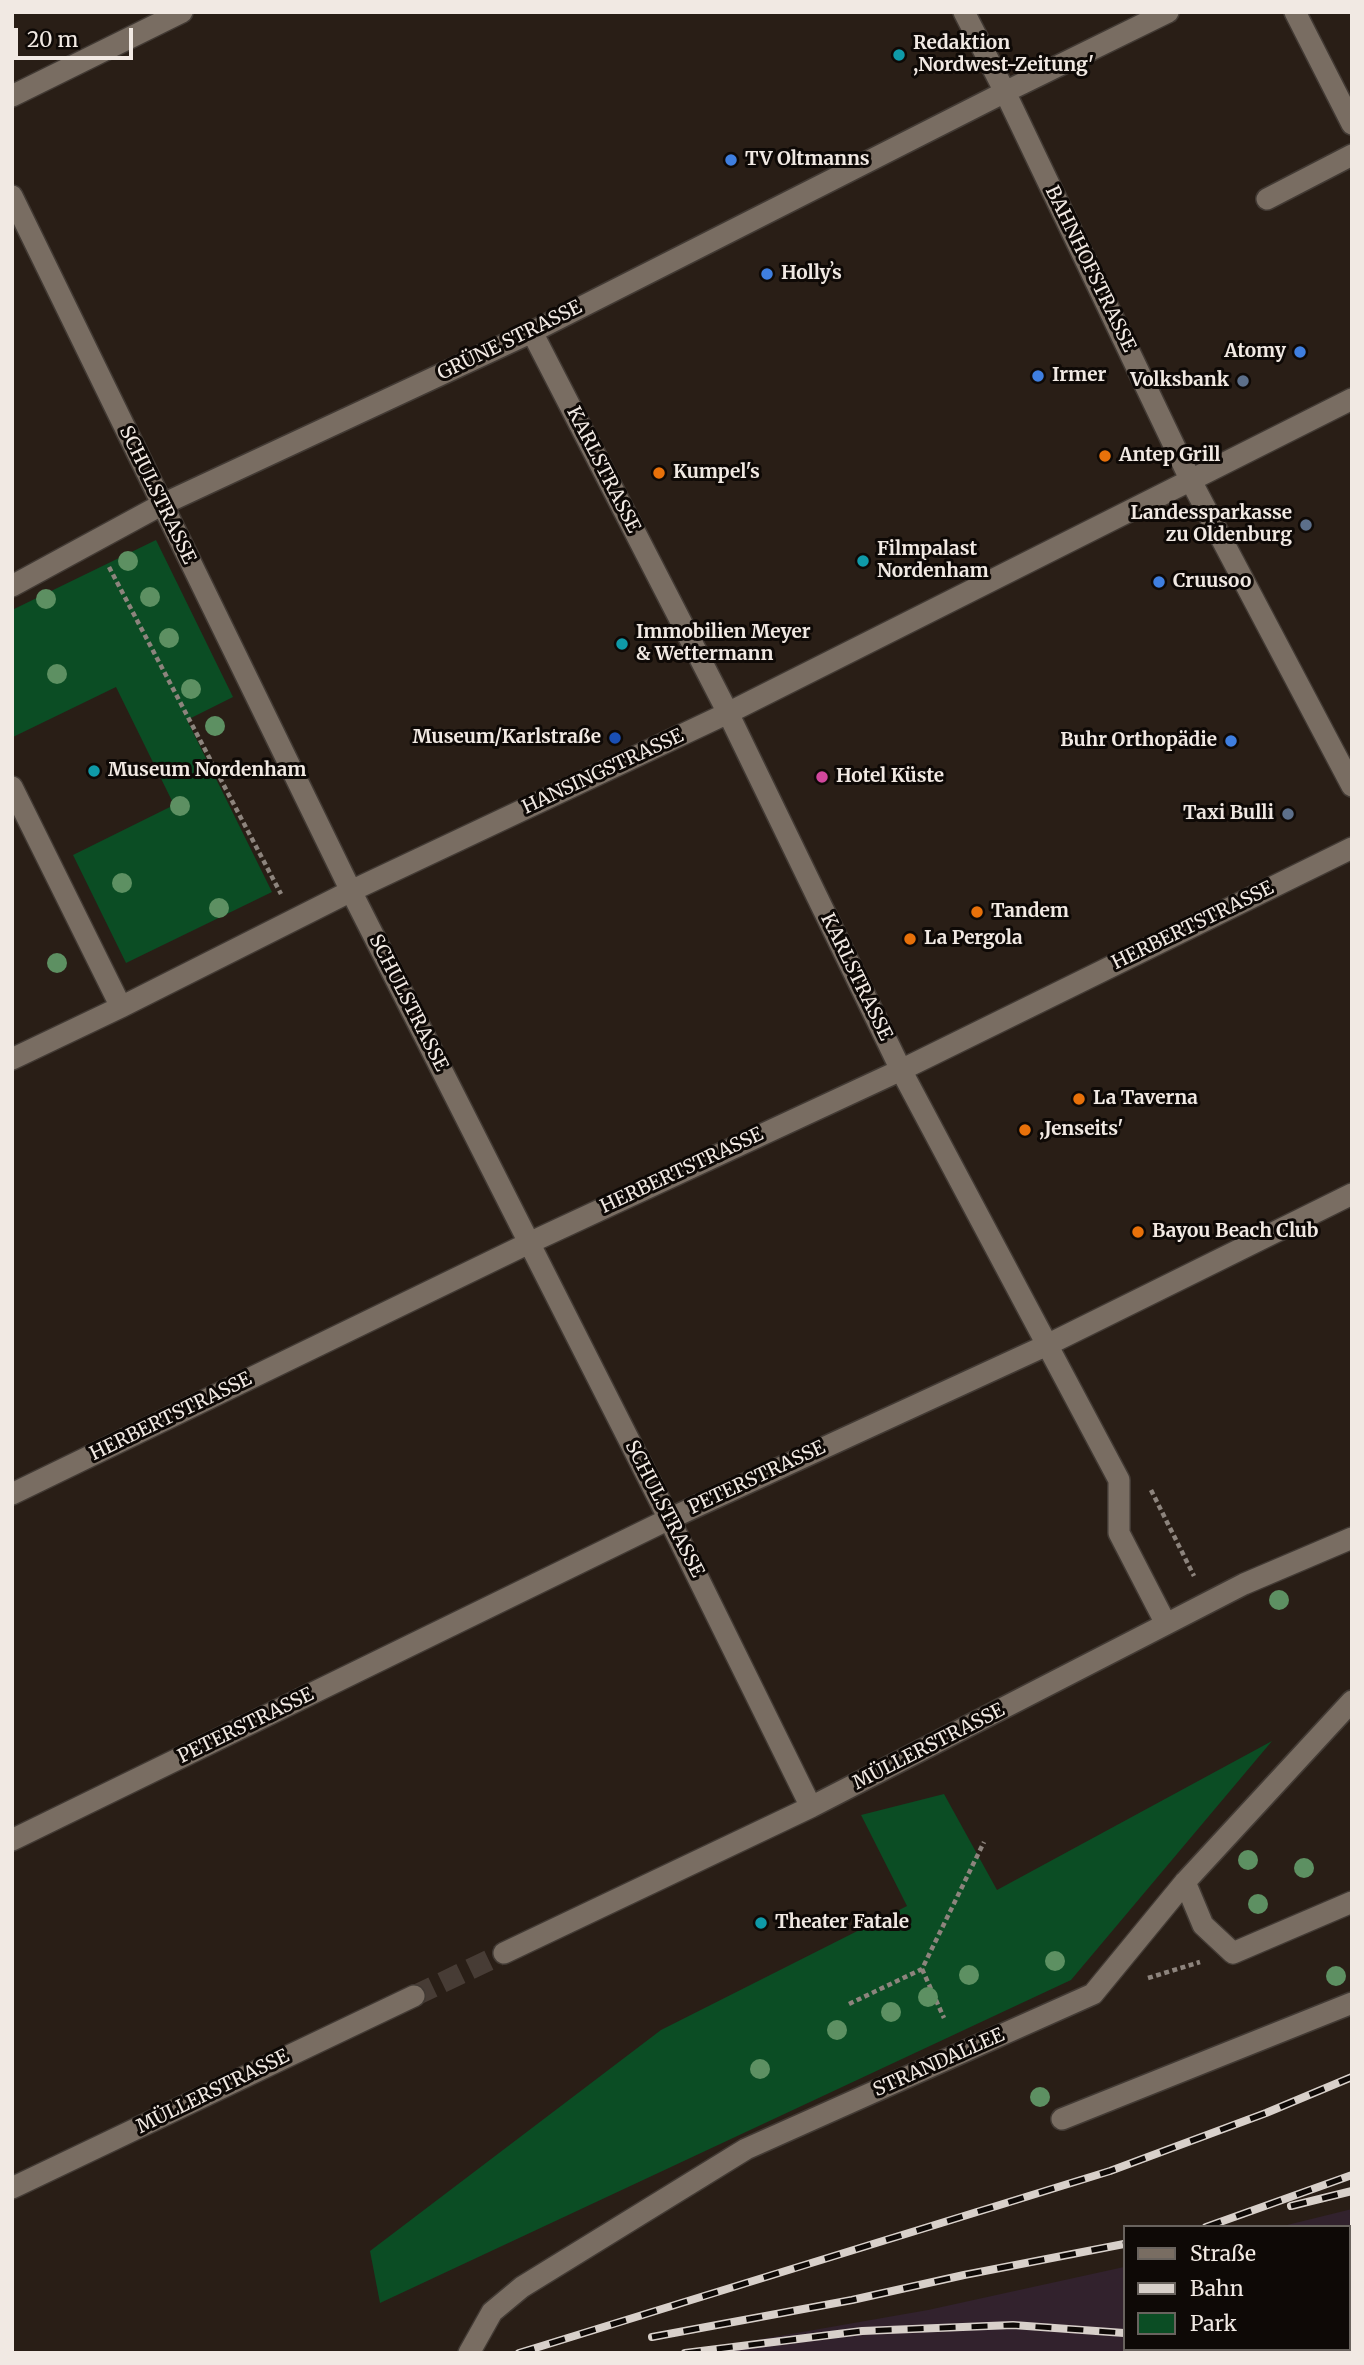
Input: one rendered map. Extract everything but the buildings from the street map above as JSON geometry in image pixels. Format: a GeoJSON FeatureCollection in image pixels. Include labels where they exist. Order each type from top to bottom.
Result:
{"type":"FeatureCollection","features":[{"type":"Feature","properties":{"kind":"street"},"geometry":{"type":"LineString","coordinates":[[12,96],[182,12]]}},
{"type":"Feature","properties":{"kind":"street","name":"BAHNHOFSTRASSE"},"geometry":{"type":"LineString","coordinates":[[964,12],[1191,481],[1352,786]]}},
{"type":"Feature","properties":{"kind":"street","name":"GRÜNE STRASSE"},"geometry":{"type":"LineString","coordinates":[[12,586],[161,505],[532,332],[1168,12]]}},
{"type":"Feature","properties":{"kind":"street"},"geometry":{"type":"LineString","coordinates":[[1295,12],[1352,124]]}},
{"type":"Feature","properties":{"kind":"street"},"geometry":{"type":"LineString","coordinates":[[1268,199],[1352,155]]}},
{"type":"Feature","properties":{"kind":"street","name":"SCHULSTRASSE"},"geometry":{"type":"LineString","coordinates":[[12,196],[351,891],[669,1519],[811,1807]]}},
{"type":"Feature","properties":{"kind":"street","name":"KARLSTRASSE"},"geometry":{"type":"LineString","coordinates":[[532,332],[728,713],[901,1070],[1119,1480],[1119,1533],[1166,1624]]}},
{"type":"Feature","properties":{"kind":"street","name":"HANSINGSTRASSE"},"geometry":{"type":"LineString","coordinates":[[12,1059],[351,891],[728,713],[1352,400]]}},
{"type":"Feature","properties":{"kind":"street"},"geometry":{"type":"LineString","coordinates":[[12,787],[121,1007]]}},
{"type":"Feature","properties":{"kind":"street","name":"HERBERTSTRASSE"},"geometry":{"type":"LineString","coordinates":[[12,1494],[529,1243],[901,1070],[1352,848]]}},
{"type":"Feature","properties":{"kind":"street","name":"PETERSTRASSE"},"geometry":{"type":"LineString","coordinates":[[12,1840],[669,1519],[1047,1345],[1352,1194]]}},
{"type":"Feature","properties":{"kind":"street","name":"MÜLLERSTRASSE"},"geometry":{"type":"LineString","coordinates":[[504,1953],[811,1807],[1244,1584],[1352,1538]]}},
{"type":"Feature","properties":{"kind":"street","name":"STRANDALLEE"},"geometry":{"type":"LineString","coordinates":[[469,2353],[492,2312],[522,2287],[746,2149],[1093,1994],[1185,1882],[1352,1701]]}},
{"type":"Feature","properties":{"kind":"street"},"geometry":{"type":"LineString","coordinates":[[1185,1882],[1203,1925],[1233,1953],[1352,1902]]}},
{"type":"Feature","properties":{"kind":"street","name":"MÜLLERSTRASSE"},"geometry":{"type":"LineString","coordinates":[[12,2188],[414,1996]]}},
{"type":"Feature","properties":{"kind":"street"},"geometry":{"type":"LineString","coordinates":[[1062,2119],[1352,2003]]}},
{"type":"Feature","properties":{"kind":"path"},"geometry":{"type":"LineString","coordinates":[[95,541],[295,919]]}},
{"type":"Feature","properties":{"kind":"path"},"geometry":{"type":"LineString","coordinates":[[849,2004],[922,1969],[984,1842]]}},
{"type":"Feature","properties":{"kind":"path"},"geometry":{"type":"LineString","coordinates":[[1144,1979],[1233,1953]]}},
{"type":"Feature","properties":{"kind":"path"},"geometry":{"type":"LineString","coordinates":[[922,1969],[943,2018]]}},
{"type":"Feature","properties":{"kind":"shaded area"},"geometry":{"type":"Polygon","coordinates":[[[1352,2209],[1352,2353],[688,2352],[928,2310],[1122,2267],[1122,2351],[1350,2351],[1350,2225],[1287,2225],[1352,2209]]]}},
{"type":"Feature","properties":{"kind":"green space"},"geometry":{"type":"Polygon","coordinates":[[[156,540],[233,697],[187,720],[272,892],[126,963],[73,855],[174,805],[116,687],[13,737],[12,610],[156,540]]]}},
{"type":"Feature","properties":{"kind":"green space"},"geometry":{"type":"Polygon","coordinates":[[[1272,1741],[1071,1980],[380,2303],[370,2251],[661,2030],[907,1906],[861,1815],[944,1794],[997,1890],[1272,1741]]]}},
{"type":"Feature","properties":{"kind":"tunnel"},"geometry":{"type":"LineString","coordinates":[[414,1996],[504,1953]]}},
{"type":"Feature","properties":{"kind":"railway"},"geometry":{"type":"LineString","coordinates":[[519,2353],[1110,2171],[1266,2113],[1352,2077]]}},
{"type":"Feature","properties":{"kind":"railway"},"geometry":{"type":"LineString","coordinates":[[1212,2225],[1352,2175]]}},
{"type":"Feature","properties":{"kind":"railway"},"geometry":{"type":"LineString","coordinates":[[1291,2206],[1352,2191]]}},
{"type":"Feature","properties":{"kind":"railway"},"geometry":{"type":"LineString","coordinates":[[652,2337],[852,2300],[1122,2244]]}},
{"type":"Feature","properties":{"kind":"railway"},"geometry":{"type":"LineString","coordinates":[[685,2353],[862,2331],[1013,2325],[1122,2333]]}},
{"type":"Feature","properties":{"kind":"railway"},"geometry":{"type":"LineString","coordinates":[[1224,2351],[1234,2353]]}},
{"type":"Feature","properties":{"kind":"place","name":"Redaktion ,Nordwest-Zeitung'"},"geometry":{"type":"Point","coordinates":[899,55]}},
{"type":"Feature","properties":{"kind":"place","name":"TV Oltmanns"},"geometry":{"type":"Point","coordinates":[731,160]}},
{"type":"Feature","properties":{"kind":"place","name":"Hollyʼs"},"geometry":{"type":"Point","coordinates":[767,274]}},
{"type":"Feature","properties":{"kind":"place","name":"Atomy"},"geometry":{"type":"Point","coordinates":[1300,352]}},
{"type":"Feature","properties":{"kind":"place","name":"Irmer"},"geometry":{"type":"Point","coordinates":[1038,376]}},
{"type":"Feature","properties":{"kind":"place","name":"Volksbank"},"geometry":{"type":"Point","coordinates":[1243,381]}},
{"type":"Feature","properties":{"kind":"place","name":"Antep Grill"},"geometry":{"type":"Point","coordinates":[1105,456]}},
{"type":"Feature","properties":{"kind":"place","name":"Kumpel's"},"geometry":{"type":"Point","coordinates":[659,473]}},
{"type":"Feature","properties":{"kind":"place","name":"Landessparkasse zu Oldenburg"},"geometry":{"type":"Point","coordinates":[1306,525]}},
{"type":"Feature","properties":{"kind":"place","name":"Filmpalast Nordenham"},"geometry":{"type":"Point","coordinates":[863,561]}},
{"type":"Feature","properties":{"kind":"place","name":"Cruusoo"},"geometry":{"type":"Point","coordinates":[1159,582]}},
{"type":"Feature","properties":{"kind":"place","name":"Immobilien Meyer & Wettermann"},"geometry":{"type":"Point","coordinates":[622,644]}},
{"type":"Feature","properties":{"kind":"place","name":"Museum/Karlstraße"},"geometry":{"type":"Point","coordinates":[615,738]}},
{"type":"Feature","properties":{"kind":"place","name":"Buhr Orthopädie"},"geometry":{"type":"Point","coordinates":[1231,741]}},
{"type":"Feature","properties":{"kind":"place","name":"Museum Nordenham"},"geometry":{"type":"Point","coordinates":[94,771]}},
{"type":"Feature","properties":{"kind":"place","name":"Hotel Küste"},"geometry":{"type":"Point","coordinates":[822,777]}},
{"type":"Feature","properties":{"kind":"place","name":"Taxi Bulli"},"geometry":{"type":"Point","coordinates":[1288,814]}},
{"type":"Feature","properties":{"kind":"place","name":"Tandem"},"geometry":{"type":"Point","coordinates":[977,912]}},
{"type":"Feature","properties":{"kind":"place","name":"La Pergola"},"geometry":{"type":"Point","coordinates":[910,939]}},
{"type":"Feature","properties":{"kind":"place","name":"La Taverna"},"geometry":{"type":"Point","coordinates":[1079,1099]}},
{"type":"Feature","properties":{"kind":"place","name":",Jenseits'"},"geometry":{"type":"Point","coordinates":[1025,1130]}},
{"type":"Feature","properties":{"kind":"place","name":"Bayou Beach Club"},"geometry":{"type":"Point","coordinates":[1138,1232]}},
{"type":"Feature","properties":{"kind":"place","name":"Theater Fatale"},"geometry":{"type":"Point","coordinates":[761,1923]}}]}
